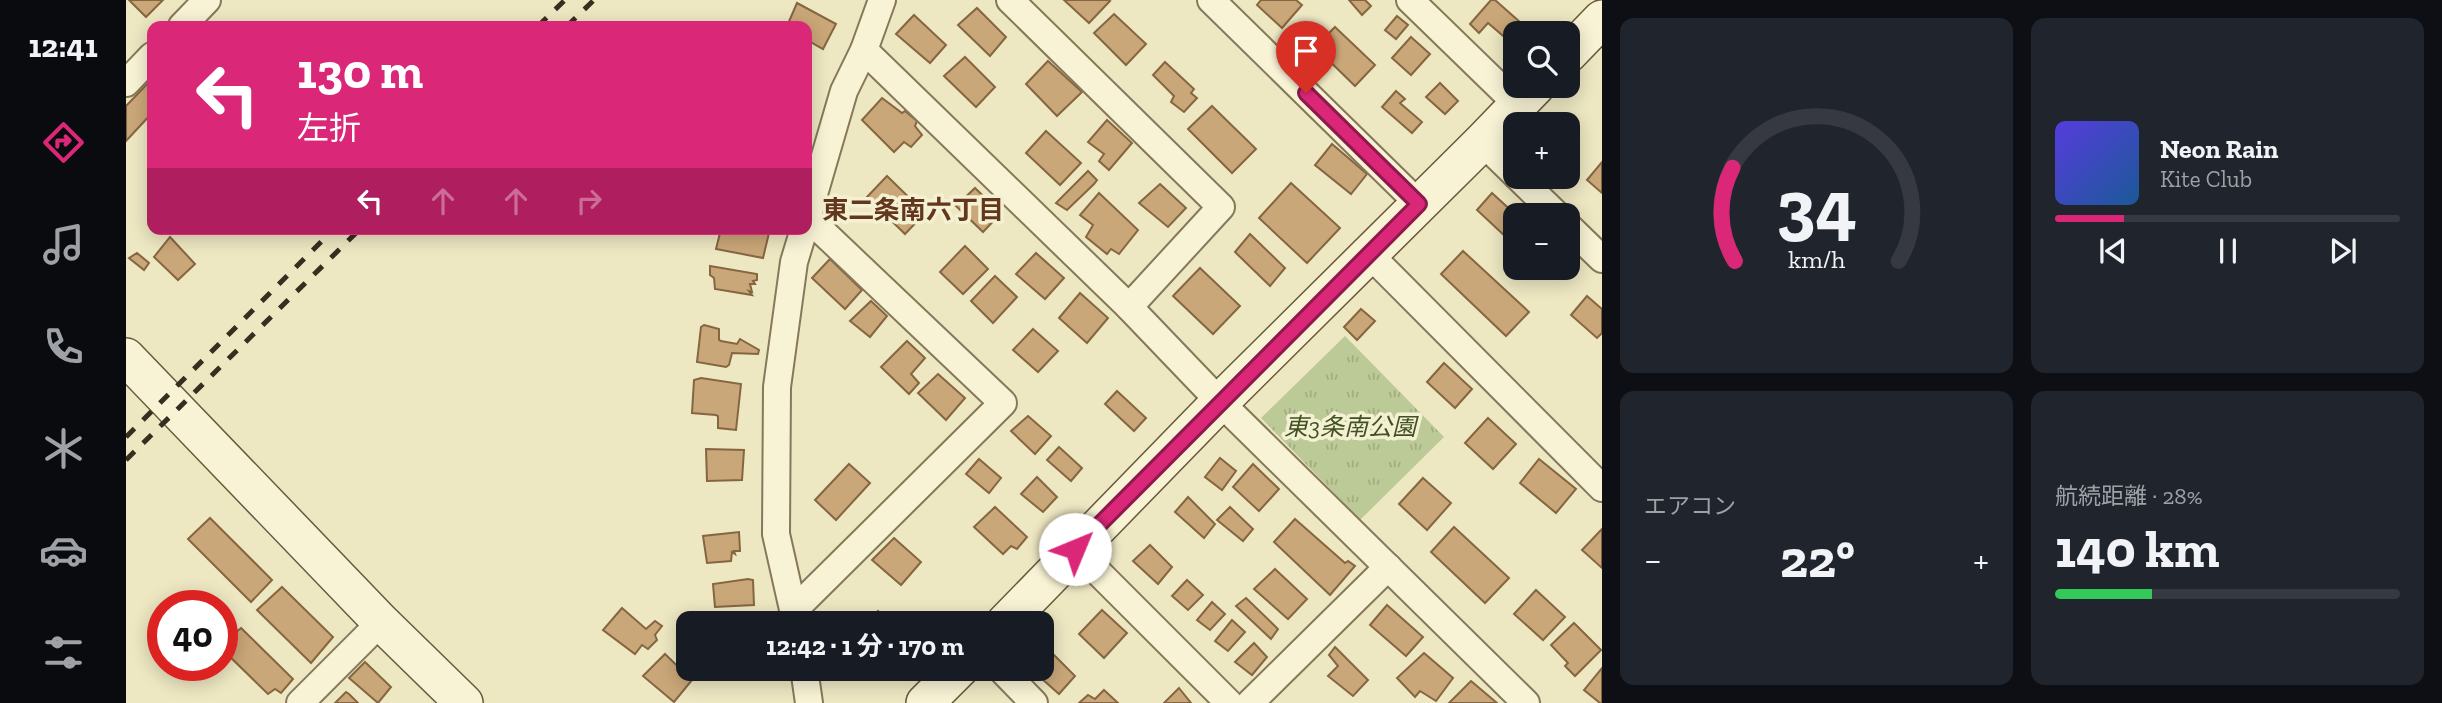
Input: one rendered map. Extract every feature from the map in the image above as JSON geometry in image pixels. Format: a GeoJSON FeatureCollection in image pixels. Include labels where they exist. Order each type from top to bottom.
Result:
{"type":"FeatureCollection","features":[{"type":"Feature","properties":{"kind":"street"},"geometry":{"type":"LineString","coordinates":[[186,21],[207,0]]}},
{"type":"Feature","properties":{"kind":"street"},"geometry":{"type":"LineString","coordinates":[[812,201],[844,91],[864,50],[882,0]]}},
{"type":"Feature","properties":{"kind":"street"},"geometry":{"type":"LineString","coordinates":[[1010,0],[1221,207],[1129,307]]}},
{"type":"Feature","properties":{"kind":"street"},"geometry":{"type":"LineString","coordinates":[[1211,0],[1419,204]]}},
{"type":"Feature","properties":{"kind":"street"},"geometry":{"type":"LineString","coordinates":[[1410,0],[1503,76]]}},
{"type":"Feature","properties":{"kind":"street"},"geometry":{"type":"LineString","coordinates":[[1580,42],[1602,19]]}},
{"type":"Feature","properties":{"kind":"street"},"geometry":{"type":"LineString","coordinates":[[864,50],[1129,307],[1220,402],[1525,703]]}},
{"type":"Feature","properties":{"kind":"street"},"geometry":{"type":"LineString","coordinates":[[126,83],[147,61]]}},
{"type":"Feature","properties":{"kind":"street"},"geometry":{"type":"LineString","coordinates":[[1016,611],[1220,402],[1524,98]]}},
{"type":"Feature","properties":{"kind":"street"},"geometry":{"type":"LineString","coordinates":[[1482,142],[1503,162]]}},
{"type":"Feature","properties":{"kind":"street"},"geometry":{"type":"LineString","coordinates":[[1530,189],[1545,203]]}},
{"type":"Feature","properties":{"kind":"street"},"geometry":{"type":"LineString","coordinates":[[800,611],[1003,403],[812,223]]}},
{"type":"Feature","properties":{"kind":"street"},"geometry":{"type":"LineString","coordinates":[[794,611],[776,534],[777,387],[794,262],[802,235]]}},
{"type":"Feature","properties":{"kind":"street"},"geometry":{"type":"LineString","coordinates":[[1580,238],[1602,259]]}},
{"type":"Feature","properties":{"kind":"street"},"geometry":{"type":"LineString","coordinates":[[1369,254],[1602,488]]}},
{"type":"Feature","properties":{"kind":"street"},"geometry":{"type":"LineString","coordinates":[[126,357],[381,622],[464,703]]}},
{"type":"Feature","properties":{"kind":"street"},"geometry":{"type":"LineString","coordinates":[[1075,549],[1229,703]]}},
{"type":"Feature","properties":{"kind":"street"},"geometry":{"type":"LineString","coordinates":[[1250,703],[1388,567]]}},
{"type":"Feature","properties":{"kind":"street"},"geometry":{"type":"LineString","coordinates":[[300,703],[381,622]]}},
{"type":"Feature","properties":{"kind":"street"},"geometry":{"type":"LineString","coordinates":[[806,681],[809,703]]}},
{"type":"Feature","properties":{"kind":"street"},"geometry":{"type":"LineString","coordinates":[[926,703],[947,681]]}},
{"type":"Feature","properties":{"kind":"street"},"geometry":{"type":"LineString","coordinates":[[1013,681],[1034,703]]}},
{"type":"Feature","properties":{"kind":"green space","name":"東3条南公園"},"geometry":{"type":"Polygon","coordinates":[[[1345,336],[1444,437],[1360,520],[1261,418],[1345,336]]]}},
{"type":"Feature","properties":{"kind":"building"},"geometry":{"type":"Polygon","coordinates":[[[129,0],[163,0],[146,17],[129,0]]]}},
{"type":"Feature","properties":{"kind":"building"},"geometry":{"type":"Polygon","coordinates":[[[1064,0],[1108,0],[1110,1],[1089,23],[1064,0]]]}},
{"type":"Feature","properties":{"kind":"building"},"geometry":{"type":"Polygon","coordinates":[[[1261,0],[1296,0],[1302,5],[1282,28],[1257,5],[1261,0]]]}},
{"type":"Feature","properties":{"kind":"building"},"geometry":{"type":"Polygon","coordinates":[[[1349,0],[1365,0],[1371,6],[1362,15],[1349,0]]]}},
{"type":"Feature","properties":{"kind":"building"},"geometry":{"type":"Polygon","coordinates":[[[1491,0],[1495,0],[1519,21],[1503,21],[1503,36],[1488,23],[1479,33],[1470,24],[1491,0]]]}},
{"type":"Feature","properties":{"kind":"building"},"geometry":{"type":"Polygon","coordinates":[[[797,3],[836,24],[823,49],[812,43],[812,21],[789,21],[797,3]]]}},
{"type":"Feature","properties":{"kind":"building"},"geometry":{"type":"Polygon","coordinates":[[[977,8],[1006,37],[990,56],[958,25],[977,8]]]}},
{"type":"Feature","properties":{"kind":"building"},"geometry":{"type":"Polygon","coordinates":[[[1114,14],[1146,44],[1126,65],[1094,33],[1114,14]]]}},
{"type":"Feature","properties":{"kind":"building"},"geometry":{"type":"Polygon","coordinates":[[[914,15],[946,45],[930,63],[896,34],[914,15]]]}},
{"type":"Feature","properties":{"kind":"building"},"geometry":{"type":"Polygon","coordinates":[[[1397,16],[1408,25],[1396,39],[1385,30],[1397,16]]]}},
{"type":"Feature","properties":{"kind":"building"},"geometry":{"type":"Polygon","coordinates":[[[1335,27],[1375,65],[1355,86],[1315,47],[1335,27]]]}},
{"type":"Feature","properties":{"kind":"building"},"geometry":{"type":"Polygon","coordinates":[[[1411,37],[1430,54],[1411,75],[1392,58],[1411,37]]]}},
{"type":"Feature","properties":{"kind":"building"},"geometry":{"type":"Polygon","coordinates":[[[965,57],[995,87],[976,107],[944,76],[965,57]]]}},
{"type":"Feature","properties":{"kind":"building"},"geometry":{"type":"Polygon","coordinates":[[[1048,61],[1082,92],[1057,116],[1026,84],[1048,61]]]}},
{"type":"Feature","properties":{"kind":"building"},"geometry":{"type":"Polygon","coordinates":[[[1165,62],[1194,89],[1191,93],[1197,98],[1184,112],[1171,102],[1174,96],[1153,75],[1165,62]]]}},
{"type":"Feature","properties":{"kind":"building"},"geometry":{"type":"Polygon","coordinates":[[[1440,83],[1458,101],[1445,114],[1426,97],[1440,83]]]}},
{"type":"Feature","properties":{"kind":"building"},"geometry":{"type":"Polygon","coordinates":[[[147,84],[147,118],[126,141],[126,106],[147,84]]]}},
{"type":"Feature","properties":{"kind":"building"},"geometry":{"type":"Polygon","coordinates":[[[1396,91],[1405,99],[1400,103],[1422,122],[1412,133],[1382,107],[1396,91]]]}},
{"type":"Feature","properties":{"kind":"building"},"geometry":{"type":"Polygon","coordinates":[[[882,98],[917,121],[915,126],[922,135],[911,147],[904,142],[894,152],[862,120],[882,98]]]}},
{"type":"Feature","properties":{"kind":"building"},"geometry":{"type":"Polygon","coordinates":[[[1212,106],[1256,149],[1232,173],[1188,129],[1212,106]]]}},
{"type":"Feature","properties":{"kind":"building"},"geometry":{"type":"Polygon","coordinates":[[[1107,120],[1132,143],[1109,170],[1099,161],[1104,154],[1088,142],[1107,120]]]}},
{"type":"Feature","properties":{"kind":"building"},"geometry":{"type":"Polygon","coordinates":[[[1046,131],[1081,163],[1060,185],[1026,153],[1046,131]]]}},
{"type":"Feature","properties":{"kind":"building"},"geometry":{"type":"Polygon","coordinates":[[[1332,144],[1367,174],[1351,194],[1315,165],[1332,144]]]}},
{"type":"Feature","properties":{"kind":"building"},"geometry":{"type":"Polygon","coordinates":[[[1602,162],[1602,193],[1587,180],[1602,162]]]}},
{"type":"Feature","properties":{"kind":"building"},"geometry":{"type":"Polygon","coordinates":[[[1088,171],[1097,180],[1094,184],[1067,210],[1056,203],[1088,171]]]}},
{"type":"Feature","properties":{"kind":"building"},"geometry":{"type":"Polygon","coordinates":[[[887,176],[925,213],[905,234],[867,197],[887,176]]]}},
{"type":"Feature","properties":{"kind":"building"},"geometry":{"type":"Polygon","coordinates":[[[1291,183],[1340,228],[1307,263],[1259,218],[1291,183]]]}},
{"type":"Feature","properties":{"kind":"building"},"geometry":{"type":"Polygon","coordinates":[[[1160,184],[1186,208],[1168,227],[1139,203],[1160,184]]]}},
{"type":"Feature","properties":{"kind":"building"},"geometry":{"type":"Polygon","coordinates":[[[975,188],[1001,213],[983,232],[956,206],[975,188]]]}},
{"type":"Feature","properties":{"kind":"building"},"geometry":{"type":"Polygon","coordinates":[[[1099,193],[1138,230],[1119,254],[1111,249],[1107,254],[1086,237],[1093,225],[1080,215],[1099,193]]]}},
{"type":"Feature","properties":{"kind":"building"},"geometry":{"type":"Polygon","coordinates":[[[1492,193],[1503,203],[1503,234],[1477,210],[1492,193]]]}},
{"type":"Feature","properties":{"kind":"building"},"geometry":{"type":"Polygon","coordinates":[[[1250,234],[1285,268],[1270,286],[1235,252],[1250,234]]]}},
{"type":"Feature","properties":{"kind":"building"},"geometry":{"type":"Polygon","coordinates":[[[720,235],[769,235],[763,258],[716,249],[720,235]]]}},
{"type":"Feature","properties":{"kind":"building"},"geometry":{"type":"Polygon","coordinates":[[[170,237],[195,264],[178,280],[154,257],[170,237]]]}},
{"type":"Feature","properties":{"kind":"building"},"geometry":{"type":"Polygon","coordinates":[[[965,246],[988,269],[963,294],[940,272],[965,246]]]}},
{"type":"Feature","properties":{"kind":"building"},"geometry":{"type":"Polygon","coordinates":[[[1463,251],[1529,312],[1506,336],[1441,274],[1463,251]]]}},
{"type":"Feature","properties":{"kind":"building"},"geometry":{"type":"Polygon","coordinates":[[[137,253],[149,263],[144,270],[129,258],[137,253]]]}},
{"type":"Feature","properties":{"kind":"building"},"geometry":{"type":"Polygon","coordinates":[[[1036,253],[1064,278],[1045,299],[1016,274],[1036,253]]]}},
{"type":"Feature","properties":{"kind":"building"},"geometry":{"type":"Polygon","coordinates":[[[830,259],[862,290],[845,309],[812,278],[830,259]]]}},
{"type":"Feature","properties":{"kind":"building"},"geometry":{"type":"Polygon","coordinates":[[[710,266],[757,274],[757,280],[753,281],[755,284],[750,284],[752,292],[749,291],[752,295],[715,289],[710,266]]]}},
{"type":"Feature","properties":{"kind":"building"},"geometry":{"type":"Polygon","coordinates":[[[1200,268],[1240,306],[1213,334],[1173,296],[1200,268]]]}},
{"type":"Feature","properties":{"kind":"building"},"geometry":{"type":"Polygon","coordinates":[[[995,276],[1017,297],[993,323],[971,301],[995,276]]]}},
{"type":"Feature","properties":{"kind":"building"},"geometry":{"type":"Polygon","coordinates":[[[1080,293],[1108,318],[1087,343],[1059,318],[1080,293]]]}},
{"type":"Feature","properties":{"kind":"building"},"geometry":{"type":"Polygon","coordinates":[[[1587,296],[1602,309],[1602,333],[1597,338],[1571,315],[1587,296]]]}},
{"type":"Feature","properties":{"kind":"building"},"geometry":{"type":"Polygon","coordinates":[[[871,301],[887,316],[870,337],[850,321],[871,301]]]}},
{"type":"Feature","properties":{"kind":"building"},"geometry":{"type":"Polygon","coordinates":[[[1361,309],[1375,321],[1357,340],[1344,327],[1361,309]]]}},
{"type":"Feature","properties":{"kind":"building"},"geometry":{"type":"Polygon","coordinates":[[[704,325],[719,329],[719,340],[737,344],[740,339],[759,350],[758,354],[732,353],[726,367],[697,362],[701,327],[704,325]]]}},
{"type":"Feature","properties":{"kind":"building"},"geometry":{"type":"Polygon","coordinates":[[[1033,329],[1058,351],[1038,372],[1013,350],[1033,329]]]}},
{"type":"Feature","properties":{"kind":"building"},"geometry":{"type":"Polygon","coordinates":[[[907,341],[925,358],[911,374],[919,383],[909,394],[881,367],[907,341]]]}},
{"type":"Feature","properties":{"kind":"building"},"geometry":{"type":"Polygon","coordinates":[[[1444,363],[1472,389],[1455,408],[1427,382],[1444,363]]]}},
{"type":"Feature","properties":{"kind":"building"},"geometry":{"type":"Polygon","coordinates":[[[938,374],[965,398],[946,420],[918,393],[938,374]]]}},
{"type":"Feature","properties":{"kind":"building"},"geometry":{"type":"Polygon","coordinates":[[[701,378],[741,384],[736,430],[718,428],[716,415],[692,413],[694,380],[701,378]]]}},
{"type":"Feature","properties":{"kind":"building"},"geometry":{"type":"Polygon","coordinates":[[[1117,391],[1146,418],[1134,431],[1105,404],[1117,391]]]}},
{"type":"Feature","properties":{"kind":"building"},"geometry":{"type":"Polygon","coordinates":[[[1028,416],[1051,436],[1035,454],[1011,431],[1028,416]]]}},
{"type":"Feature","properties":{"kind":"building"},"geometry":{"type":"Polygon","coordinates":[[[1488,418],[1516,444],[1493,469],[1465,443],[1488,418]]]}},
{"type":"Feature","properties":{"kind":"building"},"geometry":{"type":"Polygon","coordinates":[[[1059,447],[1082,468],[1071,481],[1047,460],[1059,447]]]}},
{"type":"Feature","properties":{"kind":"building"},"geometry":{"type":"Polygon","coordinates":[[[706,449],[744,450],[742,480],[707,481],[706,449]]]}},
{"type":"Feature","properties":{"kind":"building"},"geometry":{"type":"Polygon","coordinates":[[[1220,458],[1236,471],[1222,490],[1205,477],[1220,458]]]}},
{"type":"Feature","properties":{"kind":"building"},"geometry":{"type":"Polygon","coordinates":[[[979,459],[1001,478],[989,493],[966,474],[979,459]]]}},
{"type":"Feature","properties":{"kind":"building"},"geometry":{"type":"Polygon","coordinates":[[[1539,459],[1576,489],[1556,513],[1520,483],[1539,459]]]}},
{"type":"Feature","properties":{"kind":"building"},"geometry":{"type":"Polygon","coordinates":[[[849,464],[870,483],[836,520],[815,500],[849,464]]]}},
{"type":"Feature","properties":{"kind":"building"},"geometry":{"type":"Polygon","coordinates":[[[1253,464],[1279,489],[1259,511],[1233,487],[1253,464]]]}},
{"type":"Feature","properties":{"kind":"building"},"geometry":{"type":"Polygon","coordinates":[[[1037,477],[1057,497],[1043,512],[1021,494],[1037,477]]]}},
{"type":"Feature","properties":{"kind":"building"},"geometry":{"type":"Polygon","coordinates":[[[1423,478],[1451,503],[1427,530],[1399,504],[1423,478]]]}},
{"type":"Feature","properties":{"kind":"building"},"geometry":{"type":"Polygon","coordinates":[[[1188,497],[1215,524],[1204,538],[1175,512],[1188,497]]]}},
{"type":"Feature","properties":{"kind":"building"},"geometry":{"type":"Polygon","coordinates":[[[995,507],[1027,537],[1017,549],[1011,546],[1003,554],[974,527],[995,507]]]}},
{"type":"Feature","properties":{"kind":"building"},"geometry":{"type":"Polygon","coordinates":[[[1230,507],[1253,529],[1243,541],[1217,520],[1230,507]]]}},
{"type":"Feature","properties":{"kind":"building"},"geometry":{"type":"Polygon","coordinates":[[[210,518],[272,580],[251,602],[188,539],[210,518]]]}},
{"type":"Feature","properties":{"kind":"building"},"geometry":{"type":"Polygon","coordinates":[[[1295,519],[1345,563],[1348,561],[1355,566],[1330,595],[1274,542],[1295,519]]]}},
{"type":"Feature","properties":{"kind":"building"},"geometry":{"type":"Polygon","coordinates":[[[1454,527],[1509,578],[1485,603],[1431,552],[1454,527]]]}},
{"type":"Feature","properties":{"kind":"building"},"geometry":{"type":"Polygon","coordinates":[[[1602,529],[1602,568],[1582,550],[1602,529]]]}},
{"type":"Feature","properties":{"kind":"building"},"geometry":{"type":"Polygon","coordinates":[[[739,532],[740,551],[734,551],[735,554],[732,552],[731,561],[707,563],[703,536],[739,532]]]}},
{"type":"Feature","properties":{"kind":"building"},"geometry":{"type":"Polygon","coordinates":[[[894,538],[921,562],[901,585],[872,560],[894,538]]]}},
{"type":"Feature","properties":{"kind":"building"},"geometry":{"type":"Polygon","coordinates":[[[1150,545],[1172,567],[1158,584],[1133,561],[1150,545]]]}},
{"type":"Feature","properties":{"kind":"building"},"geometry":{"type":"Polygon","coordinates":[[[1275,569],[1307,599],[1288,619],[1254,589],[1275,569]]]}},
{"type":"Feature","properties":{"kind":"building"},"geometry":{"type":"Polygon","coordinates":[[[753,580],[754,605],[715,607],[713,584],[753,580]]]}},
{"type":"Feature","properties":{"kind":"building"},"geometry":{"type":"Polygon","coordinates":[[[1187,580],[1203,595],[1188,610],[1172,596],[1187,580]]]}},
{"type":"Feature","properties":{"kind":"building"},"geometry":{"type":"Polygon","coordinates":[[[282,587],[333,637],[311,663],[257,610],[282,587]]]}},
{"type":"Feature","properties":{"kind":"building"},"geometry":{"type":"Polygon","coordinates":[[[1536,590],[1565,617],[1543,640],[1514,614],[1536,590]]]}},
{"type":"Feature","properties":{"kind":"building"},"geometry":{"type":"Polygon","coordinates":[[[1246,598],[1278,629],[1271,639],[1236,606],[1246,598]]]}},
{"type":"Feature","properties":{"kind":"building"},"geometry":{"type":"Polygon","coordinates":[[[1212,602],[1225,614],[1210,630],[1197,620],[1212,602]]]}},
{"type":"Feature","properties":{"kind":"building"},"geometry":{"type":"Polygon","coordinates":[[[1387,605],[1423,637],[1406,656],[1370,625],[1387,605]]]}},
{"type":"Feature","properties":{"kind":"building"},"geometry":{"type":"Polygon","coordinates":[[[622,608],[646,629],[655,621],[662,626],[655,635],[657,640],[648,649],[642,645],[635,654],[603,630],[622,608]]]}},
{"type":"Feature","properties":{"kind":"building"},"geometry":{"type":"Polygon","coordinates":[[[1102,610],[1127,633],[1104,658],[1079,634],[1102,610]]]}},
{"type":"Feature","properties":{"kind":"building"},"geometry":{"type":"Polygon","coordinates":[[[1232,620],[1245,632],[1228,651],[1215,641],[1232,620]]]}},
{"type":"Feature","properties":{"kind":"building"},"geometry":{"type":"Polygon","coordinates":[[[1574,623],[1601,650],[1575,676],[1565,666],[1568,663],[1551,645],[1574,623]]]}},
{"type":"Feature","properties":{"kind":"building"},"geometry":{"type":"Polygon","coordinates":[[[241,628],[293,679],[281,693],[275,689],[268,694],[238,665],[238,631],[241,628]]]}},
{"type":"Feature","properties":{"kind":"building"},"geometry":{"type":"Polygon","coordinates":[[[1254,643],[1267,657],[1252,675],[1235,662],[1254,643]]]}},
{"type":"Feature","properties":{"kind":"building"},"geometry":{"type":"Polygon","coordinates":[[[1335,647],[1368,680],[1353,696],[1328,676],[1338,666],[1329,655],[1335,647]]]}},
{"type":"Feature","properties":{"kind":"building"},"geometry":{"type":"Polygon","coordinates":[[[1424,653],[1453,678],[1436,701],[1420,691],[1415,697],[1397,678],[1424,653]]]}},
{"type":"Feature","properties":{"kind":"building"},"geometry":{"type":"Polygon","coordinates":[[[665,654],[676,665],[676,681],[691,681],[674,702],[643,676],[665,654]]]}},
{"type":"Feature","properties":{"kind":"building"},"geometry":{"type":"Polygon","coordinates":[[[1054,655],[1075,676],[1059,694],[1044,681],[1054,681],[1054,655]]]}},
{"type":"Feature","properties":{"kind":"building"},"geometry":{"type":"Polygon","coordinates":[[[365,662],[391,687],[378,703],[349,678],[365,662]]]}},
{"type":"Feature","properties":{"kind":"building"},"geometry":{"type":"Polygon","coordinates":[[[1602,668],[1602,703],[1600,703],[1584,690],[1602,668]]]}},
{"type":"Feature","properties":{"kind":"building"},"geometry":{"type":"Polygon","coordinates":[[[1471,681],[1497,703],[1449,703],[1471,681]]]}},
{"type":"Feature","properties":{"kind":"building"},"geometry":{"type":"Polygon","coordinates":[[[1179,688],[1191,703],[1164,703],[1179,688]]]}},
{"type":"Feature","properties":{"kind":"building"},"geometry":{"type":"Polygon","coordinates":[[[1104,690],[1118,703],[1079,703],[1088,695],[1095,699],[1104,690]]]}},
{"type":"Feature","properties":{"kind":"building"},"geometry":{"type":"Polygon","coordinates":[[[346,692],[349,694],[358,703],[335,703],[346,692]]]}},
{"type":"Feature","properties":{"kind":"railway"},"geometry":{"type":"LineString","coordinates":[[543,21],[565,0]]}},
{"type":"Feature","properties":{"kind":"railway"},"geometry":{"type":"LineString","coordinates":[[572,21],[594,0]]}},
{"type":"Feature","properties":{"kind":"railway"},"geometry":{"type":"LineString","coordinates":[[126,437],[328,235]]}},
{"type":"Feature","properties":{"kind":"railway"},"geometry":{"type":"LineString","coordinates":[[126,460],[354,235]]}},
{"type":"Feature","properties":{"kind":"district","name":"東二条南六丁目"},"geometry":{"type":"Point","coordinates":[913,210]}},
{"type":"Feature","properties":{"kind":"route"},"geometry":{"type":"LineString","coordinates":[[1075,549],[1419,204],[1306,93]]}}]}
